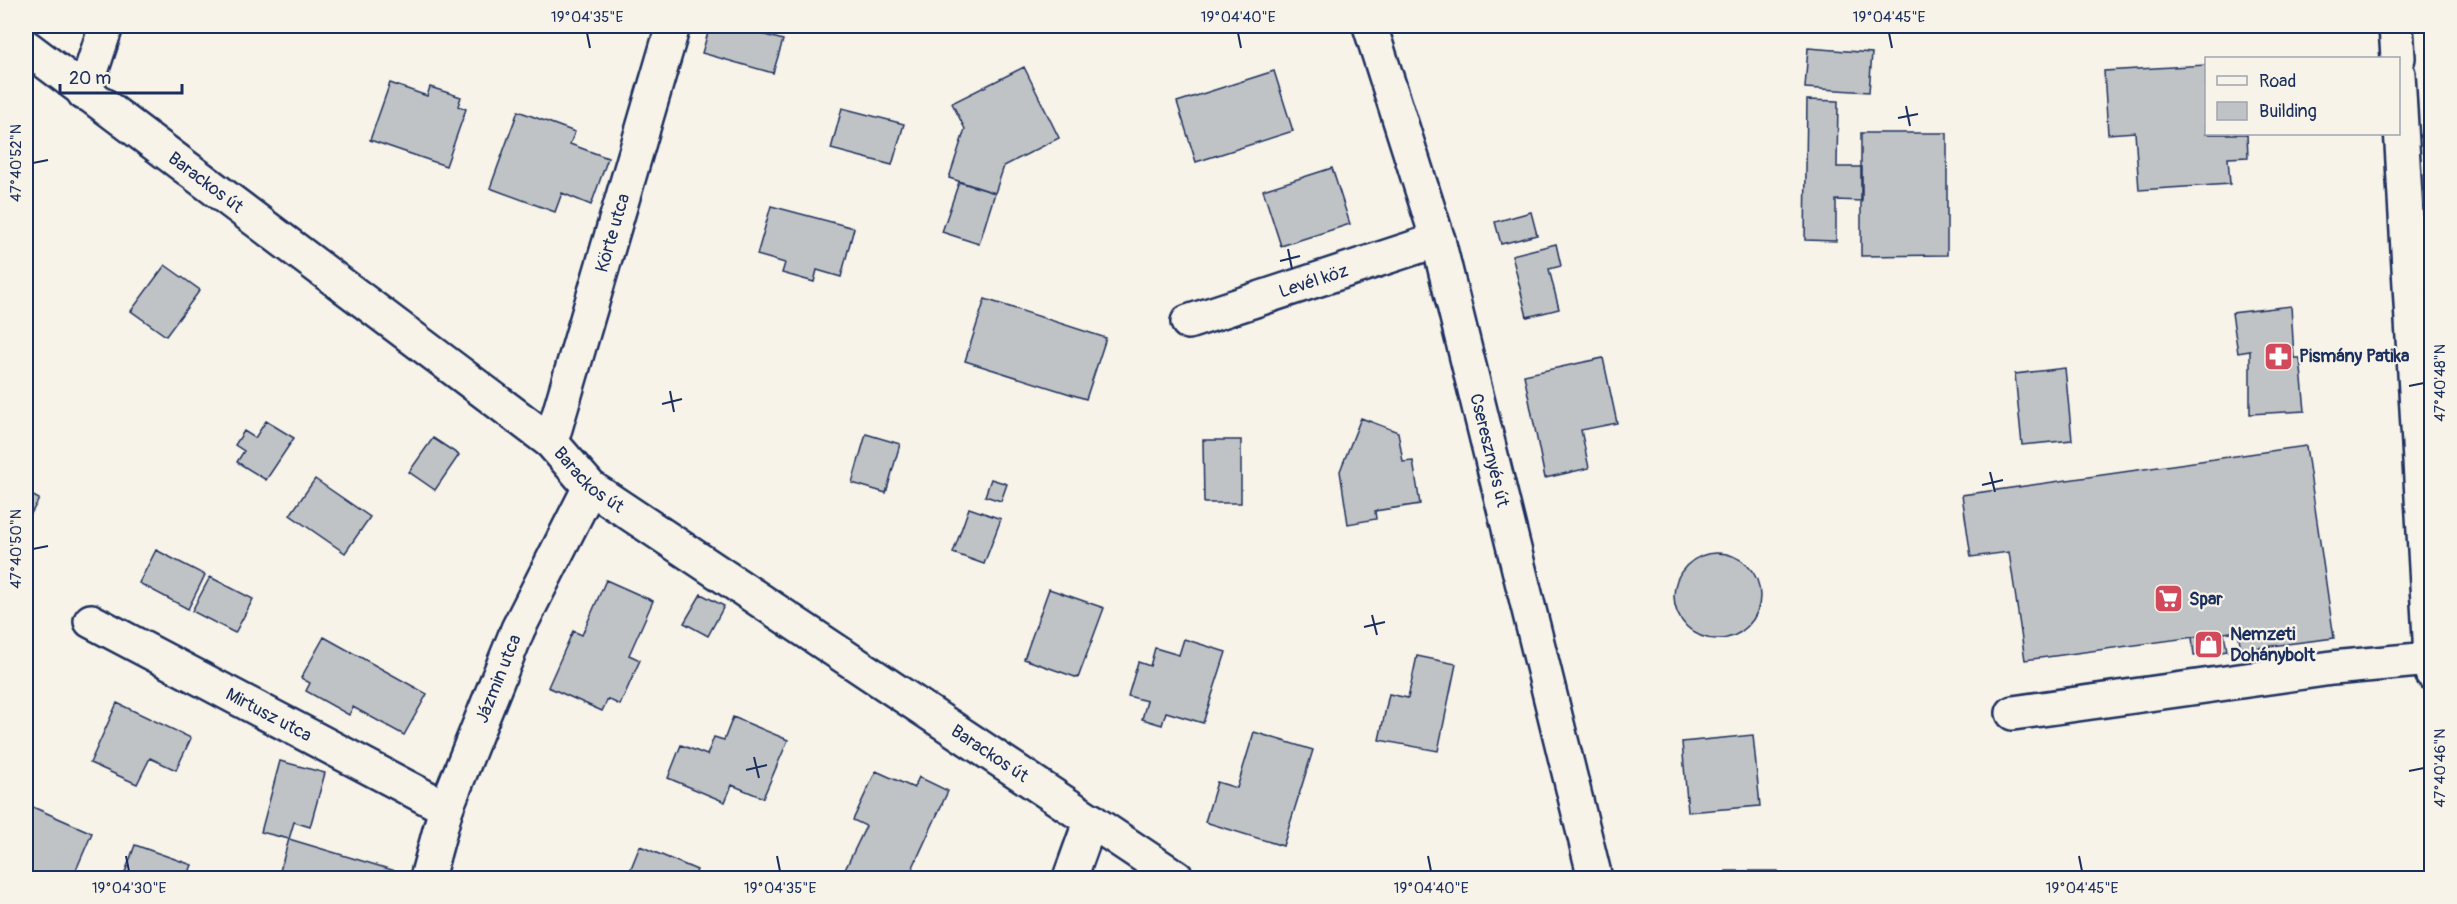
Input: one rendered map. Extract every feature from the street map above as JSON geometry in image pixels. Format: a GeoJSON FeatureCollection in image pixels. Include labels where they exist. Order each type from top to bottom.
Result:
{"type":"FeatureCollection","features":[{"type":"Feature","properties":{"kind":"street"},"geometry":{"type":"LineString","coordinates":[[84,93],[106,26]]}},
{"type":"Feature","properties":{"kind":"street","name":"Körte utca"},"geometry":{"type":"LineString","coordinates":[[551,442],[673,26]]}},
{"type":"Feature","properties":{"kind":"street","name":"Cseresznyés út"},"geometry":{"type":"LineString","coordinates":[[1370,26],[1438,240],[1594,879]]}},
{"type":"Feature","properties":{"kind":"street"},"geometry":{"type":"LineString","coordinates":[[2396,26],[2398,57]]}},
{"type":"Feature","properties":{"kind":"street","name":"Barackos út"},"geometry":{"type":"LineString","coordinates":[[26,47],[84,93],[551,442],[590,487],[1177,879]]}},
{"type":"Feature","properties":{"kind":"street"},"geometry":{"type":"LineString","coordinates":[[2013,713],[2332,668],[2431,666],[2400,110]]}},
{"type":"Feature","properties":{"kind":"street","name":"Levél köz"},"geometry":{"type":"LineString","coordinates":[[1188,322],[1438,240]]}},
{"type":"Feature","properties":{"kind":"street","name":"Jázmin utca"},"geometry":{"type":"LineString","coordinates":[[427,879],[446,808],[518,629],[590,487]]}},
{"type":"Feature","properties":{"kind":"street","name":"Mirtusz utca"},"geometry":{"type":"LineString","coordinates":[[91,621],[446,808]]}},
{"type":"Feature","properties":{"kind":"street"},"geometry":{"type":"LineString","coordinates":[[1070,879],[1091,820]]}},
{"type":"Feature","properties":{"kind":"building"},"geometry":{"type":"Polygon","coordinates":[[[710,26],[761,26],[758,33],[783,40],[773,73],[702,53],[710,26]]]}},
{"type":"Feature","properties":{"kind":"building"},"geometry":{"type":"Polygon","coordinates":[[[1808,48],[1872,53],[1869,92],[1805,88],[1808,48]]]}},
{"type":"Feature","properties":{"kind":"building"},"geometry":{"type":"Polygon","coordinates":[[[2205,65],[2205,135],[2247,135],[2248,157],[2228,158],[2230,184],[2139,190],[2135,132],[2108,134],[2104,71],[2205,65]]]}},
{"type":"Feature","properties":{"kind":"building"},"geometry":{"type":"Polygon","coordinates":[[[1024,67],[1059,138],[1004,166],[995,193],[949,178],[965,129],[952,103],[1024,67]]]}},
{"type":"Feature","properties":{"kind":"building"},"geometry":{"type":"Polygon","coordinates":[[[1274,71],[1293,131],[1196,162],[1177,102],[1274,71]]]}},
{"type":"Feature","properties":{"kind":"building"},"geometry":{"type":"Polygon","coordinates":[[[390,83],[427,96],[430,87],[461,97],[458,106],[466,109],[446,166],[370,140],[390,83]]]}},
{"type":"Feature","properties":{"kind":"building"},"geometry":{"type":"Polygon","coordinates":[[[1807,100],[1838,101],[1837,167],[1862,167],[1862,201],[1836,200],[1836,241],[1805,240],[1807,100]]]}},
{"type":"Feature","properties":{"kind":"building"},"geometry":{"type":"Polygon","coordinates":[[[842,108],[904,124],[892,165],[831,149],[842,108]]]}},
{"type":"Feature","properties":{"kind":"building"},"geometry":{"type":"Polygon","coordinates":[[[518,111],[575,132],[570,144],[608,158],[591,205],[562,193],[555,212],[490,188],[518,111]]]}},
{"type":"Feature","properties":{"kind":"building"},"geometry":{"type":"Polygon","coordinates":[[[1861,133],[1947,133],[1947,255],[1861,256],[1861,133]]]}},
{"type":"Feature","properties":{"kind":"building"},"geometry":{"type":"Polygon","coordinates":[[[1332,168],[1350,224],[1281,246],[1263,190],[1332,168]]]}},
{"type":"Feature","properties":{"kind":"building"},"geometry":{"type":"Polygon","coordinates":[[[959,182],[995,193],[979,244],[942,232],[959,182]]]}},
{"type":"Feature","properties":{"kind":"building"},"geometry":{"type":"Polygon","coordinates":[[[771,206],[854,228],[841,277],[817,270],[814,282],[782,273],[785,263],[757,255],[771,206]]]}},
{"type":"Feature","properties":{"kind":"building"},"geometry":{"type":"Polygon","coordinates":[[[1531,212],[1537,235],[1501,244],[1495,222],[1531,212]]]}},
{"type":"Feature","properties":{"kind":"building"},"geometry":{"type":"Polygon","coordinates":[[[1556,244],[1561,266],[1549,269],[1559,309],[1527,317],[1512,255],[1556,244]]]}},
{"type":"Feature","properties":{"kind":"building"},"geometry":{"type":"Polygon","coordinates":[[[165,265],[200,290],[166,336],[131,311],[165,265]]]}},
{"type":"Feature","properties":{"kind":"building"},"geometry":{"type":"Polygon","coordinates":[[[985,299],[1106,338],[1086,399],[965,361],[985,299]]]}},
{"type":"Feature","properties":{"kind":"building"},"geometry":{"type":"Polygon","coordinates":[[[2291,306],[2294,358],[2300,358],[2305,411],[2250,414],[2250,351],[2238,353],[2232,313],[2291,306]]]}},
{"type":"Feature","properties":{"kind":"building"},"geometry":{"type":"Polygon","coordinates":[[[1603,358],[1617,423],[1581,430],[1589,468],[1545,478],[1524,375],[1603,358]]]}},
{"type":"Feature","properties":{"kind":"building"},"geometry":{"type":"Polygon","coordinates":[[[2065,368],[2072,440],[2022,445],[2015,374],[2065,368]]]}},
{"type":"Feature","properties":{"kind":"building"},"geometry":{"type":"Polygon","coordinates":[[[1361,418],[1398,432],[1403,462],[1413,461],[1420,504],[1375,511],[1376,519],[1348,524],[1340,471],[1361,418]]]}},
{"type":"Feature","properties":{"kind":"building"},"geometry":{"type":"Polygon","coordinates":[[[266,421],[294,438],[266,480],[237,462],[244,451],[235,445],[244,431],[255,438],[266,421]]]}},
{"type":"Feature","properties":{"kind":"building"},"geometry":{"type":"Polygon","coordinates":[[[866,434],[900,444],[886,493],[852,483],[866,434]]]}},
{"type":"Feature","properties":{"kind":"building"},"geometry":{"type":"Polygon","coordinates":[[[433,438],[459,455],[435,490],[409,472],[433,438]]]}},
{"type":"Feature","properties":{"kind":"building"},"geometry":{"type":"Polygon","coordinates":[[[1203,440],[1241,440],[1241,503],[1204,503],[1203,440]]]}},
{"type":"Feature","properties":{"kind":"building"},"geometry":{"type":"Polygon","coordinates":[[[2306,446],[2334,638],[2241,650],[2238,631],[2025,660],[2009,552],[1971,557],[1962,495],[2306,446]]]}},
{"type":"Feature","properties":{"kind":"building"},"geometry":{"type":"Polygon","coordinates":[[[315,479],[370,517],[345,553],[290,515],[315,479]]]}},
{"type":"Feature","properties":{"kind":"building"},"geometry":{"type":"Polygon","coordinates":[[[991,479],[1007,484],[1001,501],[985,496],[991,479]]]}},
{"type":"Feature","properties":{"kind":"building"},"geometry":{"type":"Polygon","coordinates":[[[26,492],[39,499],[26,523],[26,492]]]}},
{"type":"Feature","properties":{"kind":"building"},"geometry":{"type":"Polygon","coordinates":[[[969,508],[1001,519],[984,564],[953,553],[969,508]]]}},
{"type":"Feature","properties":{"kind":"building"},"geometry":{"type":"Polygon","coordinates":[[[156,550],[205,575],[188,609],[139,583],[156,550]]]}},
{"type":"Feature","properties":{"kind":"building"},"geometry":{"type":"Polygon","coordinates":[[[1717,553],[1741,560],[1753,572],[1760,596],[1753,620],[1741,632],[1717,639],[1693,632],[1681,620],[1674,596],[1681,572],[1693,560],[1717,553]]]}},
{"type":"Feature","properties":{"kind":"building"},"geometry":{"type":"Polygon","coordinates":[[[210,577],[253,599],[235,633],[192,611],[210,577]]]}},
{"type":"Feature","properties":{"kind":"building"},"geometry":{"type":"Polygon","coordinates":[[[606,580],[653,601],[629,655],[640,660],[620,705],[608,699],[602,711],[548,687],[573,631],[582,635],[606,580]]]}},
{"type":"Feature","properties":{"kind":"building"},"geometry":{"type":"Polygon","coordinates":[[[1049,589],[1104,608],[1078,678],[1024,659],[1049,589]]]}},
{"type":"Feature","properties":{"kind":"building"},"geometry":{"type":"Polygon","coordinates":[[[701,594],[724,606],[708,636],[684,623],[701,594]]]}},
{"type":"Feature","properties":{"kind":"building","name":"Nemzeti Dohánybolt"},"geometry":{"type":"Polygon","coordinates":[[[2224,633],[2227,651],[2194,656],[2192,637],[2224,633]]]}},
{"type":"Feature","properties":{"kind":"building"},"geometry":{"type":"Polygon","coordinates":[[[324,637],[427,694],[404,735],[353,707],[349,715],[306,691],[310,683],[301,678],[324,637]]]}},
{"type":"Feature","properties":{"kind":"building"},"geometry":{"type":"Polygon","coordinates":[[[1184,639],[1226,652],[1203,723],[1166,712],[1162,725],[1142,719],[1147,701],[1128,696],[1138,662],[1150,666],[1155,648],[1179,655],[1184,639]]]}},
{"type":"Feature","properties":{"kind":"building"},"geometry":{"type":"Polygon","coordinates":[[[1417,656],[1456,664],[1438,751],[1379,740],[1389,694],[1408,698],[1417,656]]]}},
{"type":"Feature","properties":{"kind":"building"},"geometry":{"type":"Polygon","coordinates":[[[117,703],[191,738],[176,770],[150,758],[137,784],[90,763],[117,703]]]}},
{"type":"Feature","properties":{"kind":"building"},"geometry":{"type":"Polygon","coordinates":[[[733,717],[788,740],[763,798],[732,785],[725,802],[668,778],[681,745],[707,755],[714,737],[724,740],[733,717]]]}},
{"type":"Feature","properties":{"kind":"building"},"geometry":{"type":"Polygon","coordinates":[[[1254,732],[1313,750],[1283,846],[1205,822],[1217,782],[1237,788],[1254,732]]]}},
{"type":"Feature","properties":{"kind":"building"},"geometry":{"type":"Polygon","coordinates":[[[1753,735],[1760,806],[1688,812],[1682,742],[1753,735]]]}},
{"type":"Feature","properties":{"kind":"building"},"geometry":{"type":"Polygon","coordinates":[[[280,761],[325,773],[310,827],[294,822],[289,839],[261,832],[280,761]]]}},
{"type":"Feature","properties":{"kind":"building"},"geometry":{"type":"Polygon","coordinates":[[[876,771],[914,788],[919,777],[948,791],[908,878],[841,878],[866,826],[853,820],[876,771]]]}},
{"type":"Feature","properties":{"kind":"building"},"geometry":{"type":"Polygon","coordinates":[[[26,804],[92,833],[73,877],[68,875],[66,878],[26,878],[30,863],[26,861],[26,804]]]}},
{"type":"Feature","properties":{"kind":"building"},"geometry":{"type":"Polygon","coordinates":[[[289,839],[399,872],[397,878],[278,878],[289,839]]]}},
{"type":"Feature","properties":{"kind":"building"},"geometry":{"type":"Polygon","coordinates":[[[135,845],[192,865],[187,878],[123,878],[135,845]]]}},
{"type":"Feature","properties":{"kind":"building"},"geometry":{"type":"Polygon","coordinates":[[[640,846],[697,870],[694,878],[627,878],[640,846]]]}},
{"type":"Feature","properties":{"kind":"building"},"geometry":{"type":"Polygon","coordinates":[[[1726,871],[1778,871],[1778,878],[1726,878],[1726,871]]]}},
{"type":"Feature","properties":{"kind":"place","name":"Pismány Patika"},"geometry":{"type":"Point","coordinates":[2278,356]}},
{"type":"Feature","properties":{"kind":"place","name":"Spar"},"geometry":{"type":"Point","coordinates":[2168,599]}},
{"type":"Feature","properties":{"kind":"place","name":"Nemzeti Dohánybolt"},"geometry":{"type":"Point","coordinates":[2209,644]}}]}
